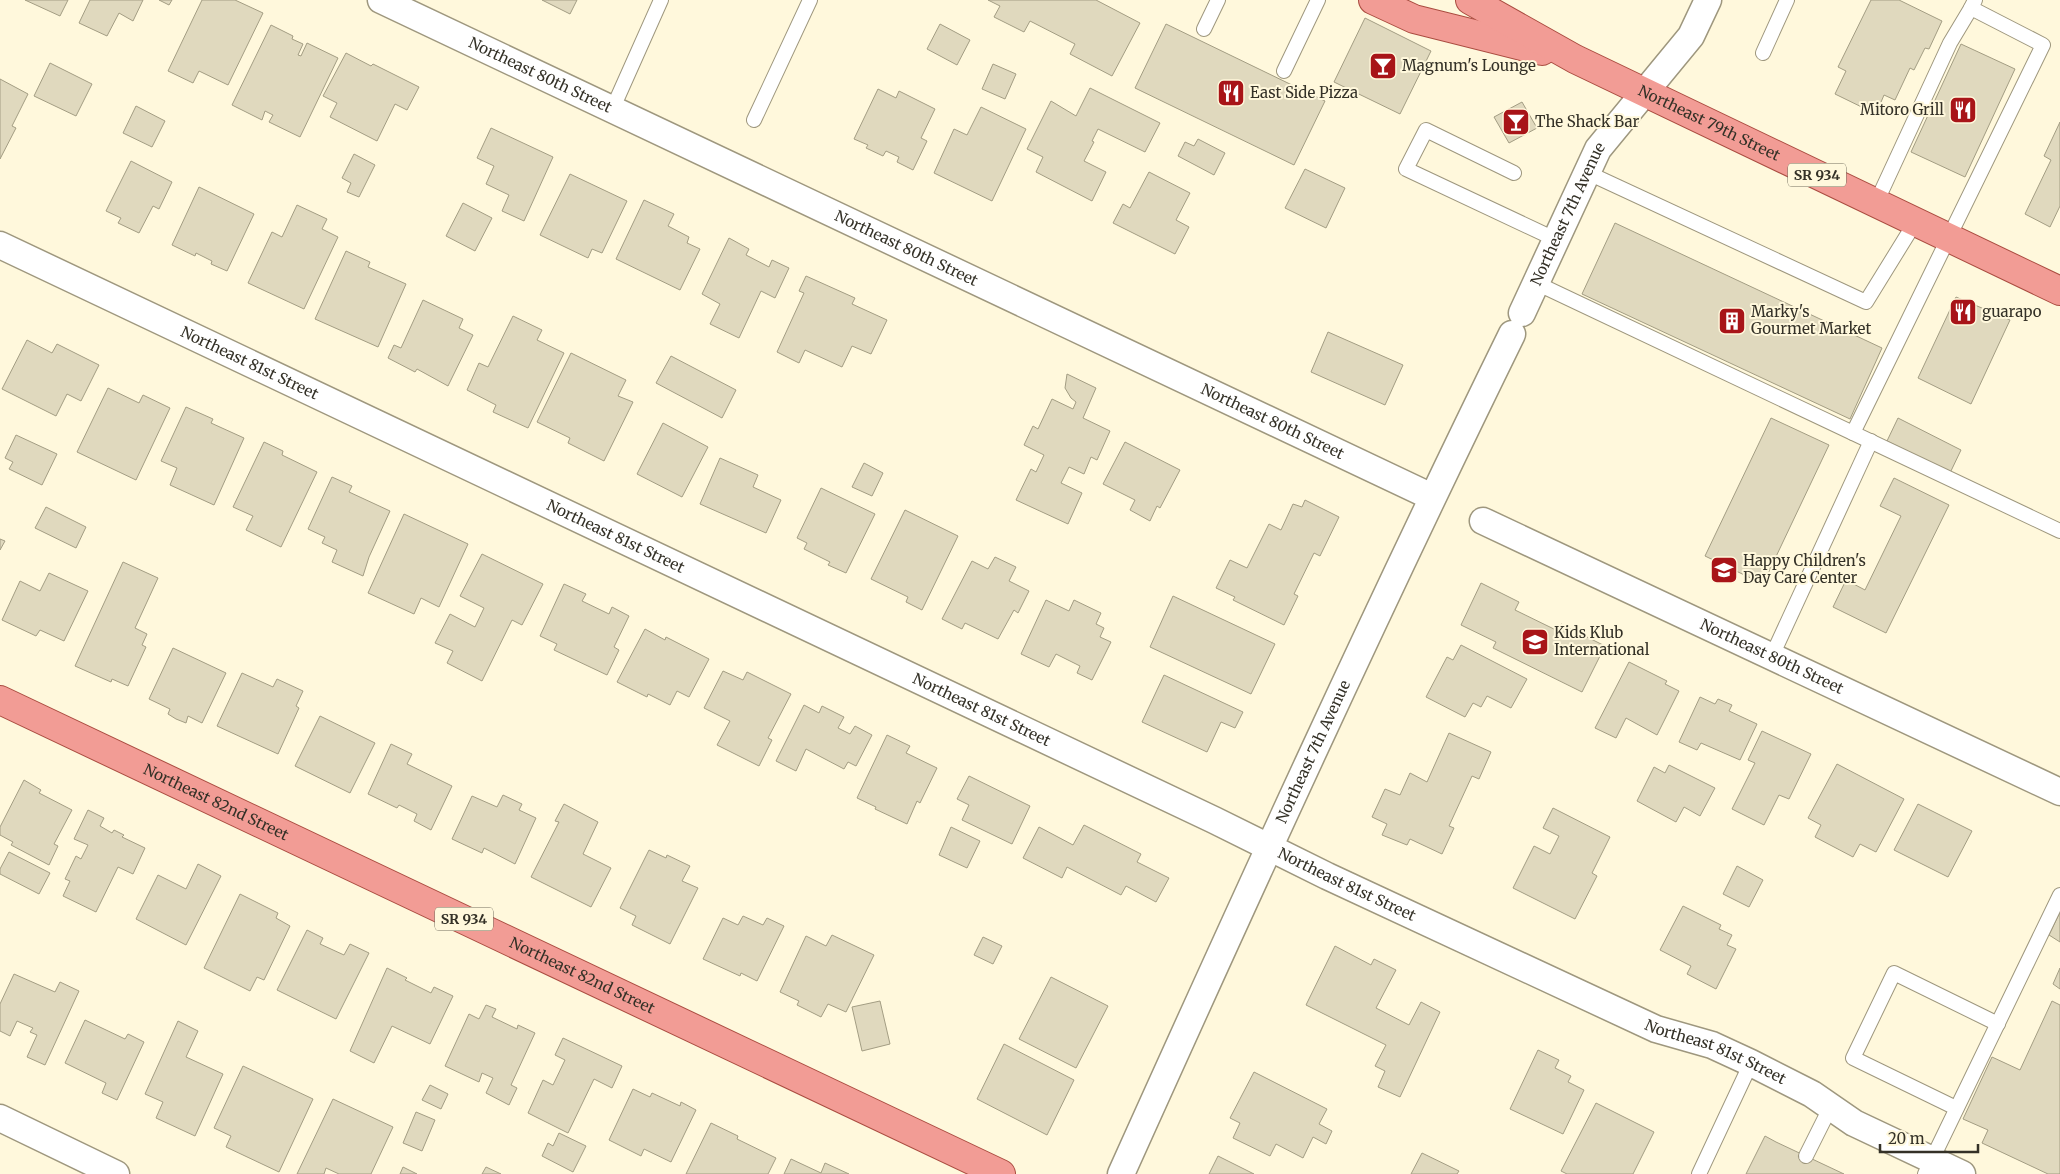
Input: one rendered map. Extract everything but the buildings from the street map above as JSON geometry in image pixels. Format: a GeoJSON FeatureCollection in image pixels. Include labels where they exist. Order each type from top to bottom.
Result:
{"type":"FeatureCollection","features":[{"type":"Feature","properties":{"kind":"main road","name":"Northeast 79th Street"},"geometry":{"type":"LineString","coordinates":[[1373,0],[1414,19],[1575,59]]}},
{"type":"Feature","properties":{"kind":"main road","name":"Northeast 79th Street"},"geometry":{"type":"LineString","coordinates":[[1470,0],[1575,59],[1644,93],[2060,290]]}},
{"type":"Feature","properties":{"kind":"main road","name":"Northeast 82nd Street"},"geometry":{"type":"LineString","coordinates":[[0,700],[1002,1174]]}},
{"type":"Feature","properties":{"kind":"street","name":"Northeast 80th Street"},"geometry":{"type":"LineString","coordinates":[[381,0],[1432,497]]}},
{"type":"Feature","properties":{"kind":"street","name":"Northeast 7th Avenue"},"geometry":{"type":"LineString","coordinates":[[1120,1174],[1268,848],[1432,497],[1557,240],[1586,172],[1598,149],[1691,36],[1708,0]]}},
{"type":"Feature","properties":{"kind":"street","name":"Northeast 81st Street"},"geometry":{"type":"LineString","coordinates":[[0,245],[1214,820],[1268,848],[1656,1028],[1712,1045],[1751,1063],[1812,1094],[1854,1123],[1928,1167],[1962,1174]]}},
{"type":"Feature","properties":{"kind":"street","name":"Northeast 80th Street"},"geometry":{"type":"LineString","coordinates":[[1483,521],[1771,658],[2060,792]]}},
{"type":"Feature","properties":{"kind":"street"},"geometry":{"type":"LineString","coordinates":[[0,1118],[116,1174]]}},
{"type":"Feature","properties":{"kind":"lane"},"geometry":{"type":"LineString","coordinates":[[612,110],[661,0]]}},
{"type":"Feature","properties":{"kind":"lane"},"geometry":{"type":"LineString","coordinates":[[754,120],[810,0]]}},
{"type":"Feature","properties":{"kind":"lane"},"geometry":{"type":"LineString","coordinates":[[1204,29],[1218,0]]}},
{"type":"Feature","properties":{"kind":"lane"},"geometry":{"type":"LineString","coordinates":[[1284,71],[1318,0]]}},
{"type":"Feature","properties":{"kind":"lane"},"geometry":{"type":"LineString","coordinates":[[1763,53],[1787,0]]}},
{"type":"Feature","properties":{"kind":"lane"},"geometry":{"type":"LineString","coordinates":[[1853,433],[2042,45],[1973,4],[1950,43],[1876,203]]}},
{"type":"Feature","properties":{"kind":"lane"},"geometry":{"type":"LineString","coordinates":[[1514,173],[1426,130],[1406,169],[1557,240]]}},
{"type":"Feature","properties":{"kind":"lane"},"geometry":{"type":"LineString","coordinates":[[1586,172],[1866,302],[1916,221]]}},
{"type":"Feature","properties":{"kind":"lane"},"geometry":{"type":"LineString","coordinates":[[1536,283],[2060,531]]}},
{"type":"Feature","properties":{"kind":"lane"},"geometry":{"type":"LineString","coordinates":[[1771,658],[1871,442]]}},
{"type":"Feature","properties":{"kind":"lane"},"geometry":{"type":"LineString","coordinates":[[1928,1167],[2060,895]]}},
{"type":"Feature","properties":{"kind":"lane"},"geometry":{"type":"LineString","coordinates":[[1956,1108],[1854,1058],[1894,973],[1998,1024]]}},
{"type":"Feature","properties":{"kind":"lane"},"geometry":{"type":"LineString","coordinates":[[1700,1174],[1751,1063]]}},
{"type":"Feature","properties":{"kind":"lane"},"geometry":{"type":"LineString","coordinates":[[1806,1156],[1831,1106]]}},
{"type":"Feature","properties":{"kind":"place","name":"Magnum's Lounge"},"geometry":{"type":"Point","coordinates":[1383,66]}},
{"type":"Feature","properties":{"kind":"place","name":"East Side Pizza"},"geometry":{"type":"Point","coordinates":[1231,93]}},
{"type":"Feature","properties":{"kind":"place","name":"Mitoro Grill"},"geometry":{"type":"Point","coordinates":[1963,110]}},
{"type":"Feature","properties":{"kind":"place","name":"The Shack Bar"},"geometry":{"type":"Point","coordinates":[1516,122]}},
{"type":"Feature","properties":{"kind":"place","name":"guarapo"},"geometry":{"type":"Point","coordinates":[1963,312]}},
{"type":"Feature","properties":{"kind":"place","name":"Marky's Gourmet Market"},"geometry":{"type":"Point","coordinates":[1732,321]}},
{"type":"Feature","properties":{"kind":"place","name":"Happy Children's Day Care Center"},"geometry":{"type":"Point","coordinates":[1724,570]}},
{"type":"Feature","properties":{"kind":"place","name":"Kids Klub International"},"geometry":{"type":"Point","coordinates":[1535,642]}}]}
